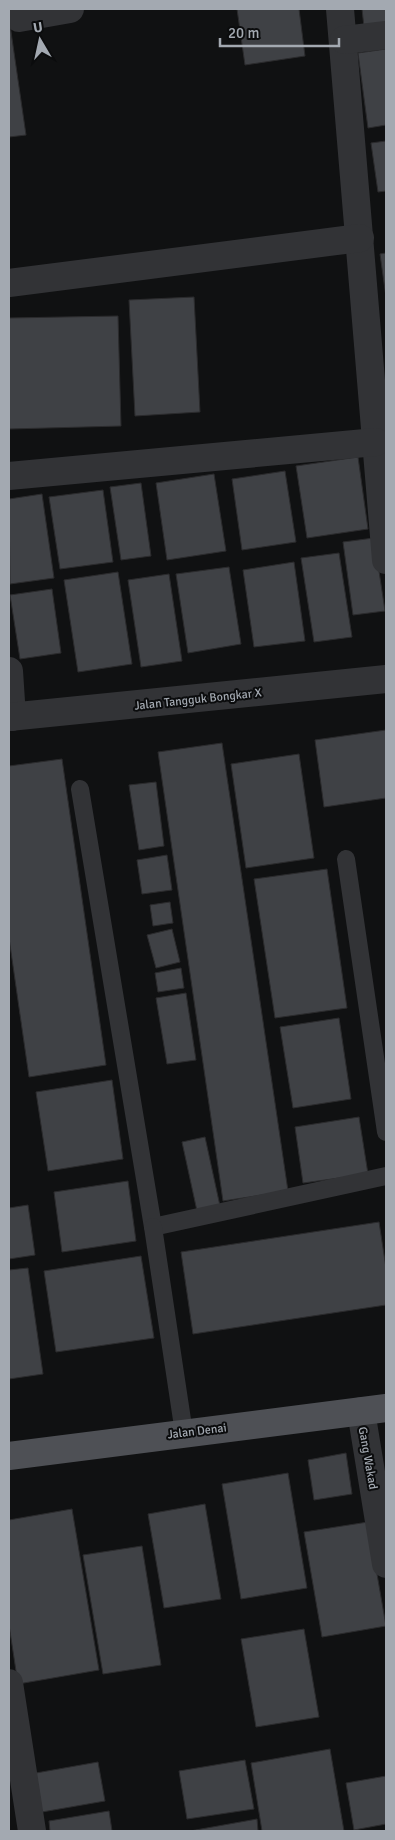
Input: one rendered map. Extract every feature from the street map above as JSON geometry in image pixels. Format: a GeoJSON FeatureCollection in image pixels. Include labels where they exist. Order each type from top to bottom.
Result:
{"type":"FeatureCollection","features":[{"type":"Feature","properties":{"kind":"main road","name":"Jalan Denai"},"geometry":{"type":"LineString","coordinates":[[9,1456],[373,1409]]}},
{"type":"Feature","properties":{"kind":"street"},"geometry":{"type":"LineString","coordinates":[[19,18],[70,9]]}},
{"type":"Feature","properties":{"kind":"street"},"geometry":{"type":"LineString","coordinates":[[340,9],[386,560]]}},
{"type":"Feature","properties":{"kind":"street"},"geometry":{"type":"LineString","coordinates":[[344,40],[386,34]]}},
{"type":"Feature","properties":{"kind":"street"},"geometry":{"type":"LineString","coordinates":[[9,282],[360,238]]}},
{"type":"Feature","properties":{"kind":"street"},"geometry":{"type":"LineString","coordinates":[[9,476],[376,442]]}},
{"type":"Feature","properties":{"kind":"street"},"geometry":{"type":"LineString","coordinates":[[9,671],[10,717]]}},
{"type":"Feature","properties":{"kind":"street","name":"Jalan Tangguk Bongkar X"},"geometry":{"type":"LineString","coordinates":[[10,717],[386,679]]}},
{"type":"Feature","properties":{"kind":"street","name":"Gang Wakad"},"geometry":{"type":"LineString","coordinates":[[373,1409],[386,1564]]}},
{"type":"Feature","properties":{"kind":"street"},"geometry":{"type":"LineString","coordinates":[[9,1683],[32,1831]]}},
{"type":"Feature","properties":{"kind":"lane"},"geometry":{"type":"LineString","coordinates":[[80,789],[153,1227],[184,1433]]}},
{"type":"Feature","properties":{"kind":"lane"},"geometry":{"type":"LineString","coordinates":[[346,859],[386,1132]]}},
{"type":"Feature","properties":{"kind":"lane"},"geometry":{"type":"LineString","coordinates":[[153,1227],[386,1176]]}},
{"type":"Feature","properties":{"kind":"building"},"geometry":{"type":"Polygon","coordinates":[[[237,9],[299,9],[305,56],[245,65],[237,9]]]}},
{"type":"Feature","properties":{"kind":"building"},"geometry":{"type":"Polygon","coordinates":[[[362,9],[386,9],[386,23],[364,27],[362,9]]]}},
{"type":"Feature","properties":{"kind":"building"},"geometry":{"type":"Polygon","coordinates":[[[9,18],[26,135],[9,137],[9,18]]]}},
{"type":"Feature","properties":{"kind":"building"},"geometry":{"type":"Polygon","coordinates":[[[386,49],[386,125],[368,128],[358,53],[386,49]]]}},
{"type":"Feature","properties":{"kind":"building"},"geometry":{"type":"Polygon","coordinates":[[[386,141],[386,191],[378,192],[371,143],[386,141]]]}},
{"type":"Feature","properties":{"kind":"building"},"geometry":{"type":"Polygon","coordinates":[[[386,253],[386,297],[380,254],[386,253]]]}},
{"type":"Feature","properties":{"kind":"building"},"geometry":{"type":"Polygon","coordinates":[[[194,297],[200,412],[135,416],[129,300],[194,297]]]}},
{"type":"Feature","properties":{"kind":"building"},"geometry":{"type":"Polygon","coordinates":[[[118,316],[121,426],[9,429],[9,318],[118,316]]]}},
{"type":"Feature","properties":{"kind":"building"},"geometry":{"type":"Polygon","coordinates":[[[358,457],[368,529],[307,538],[296,466],[358,457]]]}},
{"type":"Feature","properties":{"kind":"building"},"geometry":{"type":"Polygon","coordinates":[[[285,471],[296,542],[242,550],[232,479],[285,471]]]}},
{"type":"Feature","properties":{"kind":"building"},"geometry":{"type":"Polygon","coordinates":[[[214,474],[226,551],[167,560],[156,483],[214,474]]]}},
{"type":"Feature","properties":{"kind":"building"},"geometry":{"type":"Polygon","coordinates":[[[141,483],[151,556],[121,560],[110,487],[141,483]]]}},
{"type":"Feature","properties":{"kind":"building"},"geometry":{"type":"Polygon","coordinates":[[[103,490],[113,562],[60,569],[49,497],[103,490]]]}},
{"type":"Feature","properties":{"kind":"building"},"geometry":{"type":"Polygon","coordinates":[[[42,494],[54,578],[10,584],[9,499],[42,494]]]}},
{"type":"Feature","properties":{"kind":"building"},"geometry":{"type":"Polygon","coordinates":[[[374,538],[385,611],[353,615],[343,542],[374,538]]]}},
{"type":"Feature","properties":{"kind":"building"},"geometry":{"type":"Polygon","coordinates":[[[339,553],[352,637],[314,642],[301,558],[339,553]]]}},
{"type":"Feature","properties":{"kind":"building"},"geometry":{"type":"Polygon","coordinates":[[[294,562],[305,641],[254,647],[243,570],[294,562]]]}},
{"type":"Feature","properties":{"kind":"building"},"geometry":{"type":"Polygon","coordinates":[[[229,567],[241,644],[188,653],[176,574],[229,567]]]}},
{"type":"Feature","properties":{"kind":"building"},"geometry":{"type":"Polygon","coordinates":[[[118,572],[132,664],[78,672],[64,580],[118,572]]]}},
{"type":"Feature","properties":{"kind":"building"},"geometry":{"type":"Polygon","coordinates":[[[169,574],[182,661],[141,667],[128,580],[169,574]]]}},
{"type":"Feature","properties":{"kind":"building"},"geometry":{"type":"Polygon","coordinates":[[[52,589],[61,653],[20,659],[10,595],[52,589]]]}},
{"type":"Feature","properties":{"kind":"building"},"geometry":{"type":"Polygon","coordinates":[[[386,730],[386,798],[324,807],[315,740],[386,730]]]}},
{"type":"Feature","properties":{"kind":"building"},"geometry":{"type":"Polygon","coordinates":[[[222,743],[288,1191],[223,1201],[158,752],[222,743]]]}},
{"type":"Feature","properties":{"kind":"building"},"geometry":{"type":"Polygon","coordinates":[[[299,754],[314,858],[246,868],[231,764],[299,754]]]}},
{"type":"Feature","properties":{"kind":"building"},"geometry":{"type":"Polygon","coordinates":[[[62,759],[106,1065],[29,1077],[9,938],[9,766],[62,759]]]}},
{"type":"Feature","properties":{"kind":"building"},"geometry":{"type":"Polygon","coordinates":[[[156,782],[164,846],[139,850],[129,785],[156,782]]]}},
{"type":"Feature","properties":{"kind":"building"},"geometry":{"type":"Polygon","coordinates":[[[167,855],[172,890],[142,894],[137,860],[167,855]]]}},
{"type":"Feature","properties":{"kind":"building"},"geometry":{"type":"Polygon","coordinates":[[[327,869],[347,1008],[275,1018],[254,879],[327,869]]]}},
{"type":"Feature","properties":{"kind":"building"},"geometry":{"type":"Polygon","coordinates":[[[170,902],[173,923],[153,926],[150,905],[170,902]]]}},
{"type":"Feature","properties":{"kind":"building"},"geometry":{"type":"Polygon","coordinates":[[[172,929],[180,962],[156,968],[147,935],[172,929]]]}},
{"type":"Feature","properties":{"kind":"building"},"geometry":{"type":"Polygon","coordinates":[[[181,968],[184,988],[158,992],[155,973],[181,968]]]}},
{"type":"Feature","properties":{"kind":"building"},"geometry":{"type":"Polygon","coordinates":[[[186,993],[196,1060],[167,1064],[156,998],[186,993]]]}},
{"type":"Feature","properties":{"kind":"building"},"geometry":{"type":"Polygon","coordinates":[[[339,1018],[351,1099],[293,1108],[280,1027],[339,1018]]]}},
{"type":"Feature","properties":{"kind":"building"},"geometry":{"type":"Polygon","coordinates":[[[112,1080],[123,1159],[48,1171],[36,1092],[112,1080]]]}},
{"type":"Feature","properties":{"kind":"building"},"geometry":{"type":"Polygon","coordinates":[[[359,1117],[368,1174],[303,1183],[295,1127],[359,1117]]]}},
{"type":"Feature","properties":{"kind":"building"},"geometry":{"type":"Polygon","coordinates":[[[205,1137],[220,1206],[197,1211],[182,1142],[205,1137]]]}},
{"type":"Feature","properties":{"kind":"building"},"geometry":{"type":"Polygon","coordinates":[[[128,1181],[136,1241],[62,1252],[54,1192],[128,1181]]]}},
{"type":"Feature","properties":{"kind":"building"},"geometry":{"type":"Polygon","coordinates":[[[28,1205],[35,1255],[9,1259],[9,1208],[28,1205]]]}},
{"type":"Feature","properties":{"kind":"building"},"geometry":{"type":"Polygon","coordinates":[[[379,1222],[386,1268],[386,1305],[193,1334],[181,1252],[379,1222]]]}},
{"type":"Feature","properties":{"kind":"building"},"geometry":{"type":"Polygon","coordinates":[[[141,1256],[154,1338],[56,1352],[44,1271],[141,1256]]]}},
{"type":"Feature","properties":{"kind":"building"},"geometry":{"type":"Polygon","coordinates":[[[28,1268],[43,1374],[9,1379],[9,1270],[28,1268]]]}},
{"type":"Feature","properties":{"kind":"building"},"geometry":{"type":"Polygon","coordinates":[[[346,1453],[352,1494],[314,1500],[308,1460],[346,1453]]]}},
{"type":"Feature","properties":{"kind":"building"},"geometry":{"type":"Polygon","coordinates":[[[288,1473],[307,1588],[241,1599],[222,1484],[288,1473]]]}},
{"type":"Feature","properties":{"kind":"building"},"geometry":{"type":"Polygon","coordinates":[[[205,1504],[221,1599],[164,1608],[148,1514],[205,1504]]]}},
{"type":"Feature","properties":{"kind":"building"},"geometry":{"type":"Polygon","coordinates":[[[72,1509],[99,1670],[18,1684],[9,1625],[9,1520],[72,1509]]]}},
{"type":"Feature","properties":{"kind":"building"},"geometry":{"type":"Polygon","coordinates":[[[368,1522],[386,1626],[322,1637],[304,1532],[368,1522]]]}},
{"type":"Feature","properties":{"kind":"building"},"geometry":{"type":"Polygon","coordinates":[[[142,1546],[161,1665],[103,1674],[83,1555],[142,1546]]]}},
{"type":"Feature","properties":{"kind":"building"},"geometry":{"type":"Polygon","coordinates":[[[304,1629],[319,1717],[256,1727],[241,1639],[304,1629]]]}},
{"type":"Feature","properties":{"kind":"building"},"geometry":{"type":"Polygon","coordinates":[[[330,1749],[344,1831],[262,1831],[251,1763],[330,1749]]]}},
{"type":"Feature","properties":{"kind":"building"},"geometry":{"type":"Polygon","coordinates":[[[245,1760],[254,1809],[187,1819],[179,1771],[245,1760]]]}},
{"type":"Feature","properties":{"kind":"building"},"geometry":{"type":"Polygon","coordinates":[[[98,1762],[105,1801],[42,1812],[36,1773],[98,1762]]]}},
{"type":"Feature","properties":{"kind":"building"},"geometry":{"type":"Polygon","coordinates":[[[386,1776],[386,1824],[354,1830],[346,1783],[386,1776]]]}},
{"type":"Feature","properties":{"kind":"building"},"geometry":{"type":"Polygon","coordinates":[[[109,1811],[112,1831],[50,1831],[49,1821],[109,1811]]]}},
{"type":"Feature","properties":{"kind":"building"},"geometry":{"type":"Polygon","coordinates":[[[257,1819],[258,1831],[190,1831],[257,1819]]]}}]}
